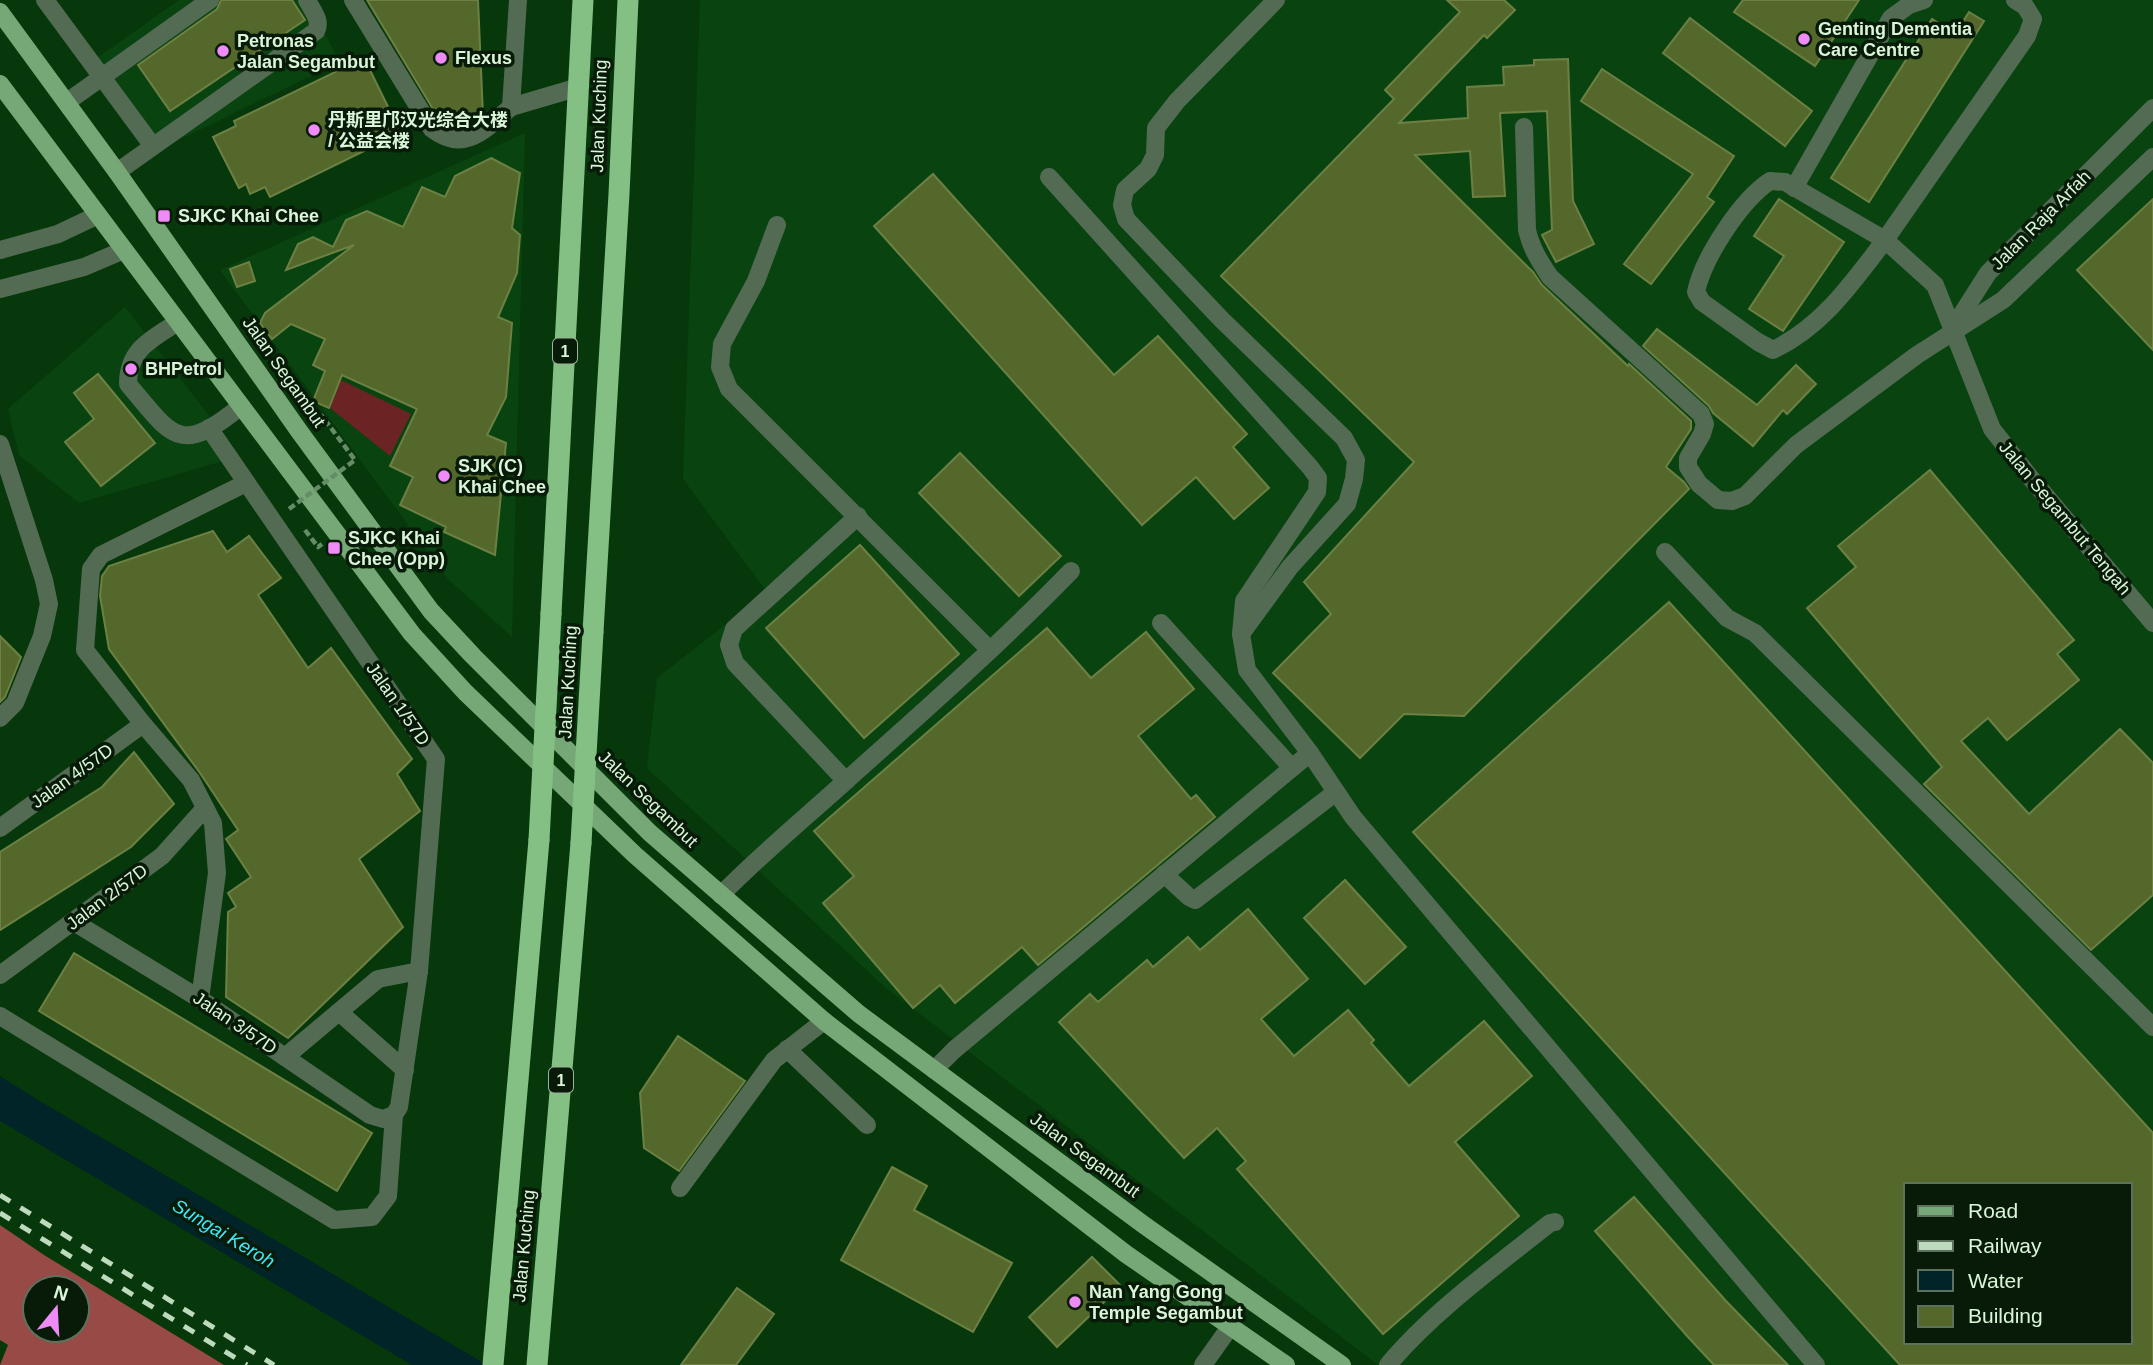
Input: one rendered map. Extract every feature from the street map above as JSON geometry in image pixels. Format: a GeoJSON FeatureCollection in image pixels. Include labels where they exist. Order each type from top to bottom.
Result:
{"type":"FeatureCollection","features":[{"type":"Feature","properties":{"kind":"highway","name":"Jalan Kuching"},"geometry":{"type":"LineString","coordinates":[[493,1365],[539,840],[583,0]]}},
{"type":"Feature","properties":{"kind":"highway","name":"Jalan Kuching"},"geometry":{"type":"LineString","coordinates":[[537,1365],[581,843],[628,0]]}},
{"type":"Feature","properties":{"kind":"main road","name":"Jalan Segambut"},"geometry":{"type":"LineString","coordinates":[[0,12],[431,611],[473,656],[650,833],[859,1014],[1144,1225],[1342,1365]]}},
{"type":"Feature","properties":{"kind":"main road"},"geometry":{"type":"LineString","coordinates":[[0,84],[412,634],[465,692],[635,855],[824,1021],[1126,1254],[1286,1365]]}},
{"type":"Feature","properties":{"kind":"street"},"geometry":{"type":"LineString","coordinates":[[45,0],[152,145]]}},
{"type":"Feature","properties":{"kind":"street"},"geometry":{"type":"LineString","coordinates":[[67,102],[210,0]]}},
{"type":"Feature","properties":{"kind":"street"},"geometry":{"type":"LineString","coordinates":[[117,172],[316,31],[318,20],[307,0]]}},
{"type":"Feature","properties":{"kind":"street"},"geometry":{"type":"LineString","coordinates":[[354,0],[432,129],[443,138],[456,141],[482,133],[511,107],[579,88]]}},
{"type":"Feature","properties":{"kind":"street"},"geometry":{"type":"LineString","coordinates":[[511,107],[518,0]]}},
{"type":"Feature","properties":{"kind":"street"},"geometry":{"type":"LineString","coordinates":[[1241,634],[1290,568],[1347,504],[1356,460],[1344,438],[1222,320],[1126,219],[1122,205],[1125,190],[1149,169],[1155,155],[1156,128],[1177,101],[1276,0]]}},
{"type":"Feature","properties":{"kind":"street"},"geometry":{"type":"LineString","coordinates":[[1924,0],[1909,5],[1891,18],[1794,188],[1785,182],[1770,181],[1758,190],[1729,225],[1699,278],[1696,292],[1702,302],[1773,349],[1789,342],[1833,307],[1885,240],[2027,36],[2033,19],[2025,6],[2015,0]]}},
{"type":"Feature","properties":{"kind":"street","name":"Jalan Raja Arfah"},"geometry":{"type":"LineString","coordinates":[[1951,331],[1988,273],[2153,108]]}},
{"type":"Feature","properties":{"kind":"street"},"geometry":{"type":"LineString","coordinates":[[1524,127],[1527,230],[1535,253],[1550,277],[1701,414],[1705,424],[1703,434],[1688,458],[1688,467],[1699,484],[1718,500],[1732,501],[1745,496],[1796,445],[1951,331]]}},
{"type":"Feature","properties":{"kind":"street","name":"Jalan Raja Arfah"},"geometry":{"type":"LineString","coordinates":[[1951,331],[2003,300],[2153,157]]}},
{"type":"Feature","properties":{"kind":"street"},"geometry":{"type":"LineString","coordinates":[[1049,177],[1318,478],[1317,492],[1244,601],[1241,634],[1247,670],[1310,753],[1353,817],[1816,1365]]}},
{"type":"Feature","properties":{"kind":"street","name":"Jalan Segambut Tengah"},"geometry":{"type":"LineString","coordinates":[[1794,188],[1885,240],[1934,285],[1992,429],[2153,623]]}},
{"type":"Feature","properties":{"kind":"street"},"geometry":{"type":"LineString","coordinates":[[0,250],[58,234],[98,215]]}},
{"type":"Feature","properties":{"kind":"street"},"geometry":{"type":"LineString","coordinates":[[777,225],[756,281],[722,344],[720,367],[729,389],[990,650]]}},
{"type":"Feature","properties":{"kind":"street"},"geometry":{"type":"LineString","coordinates":[[0,289],[84,267],[124,250]]}},
{"type":"Feature","properties":{"kind":"street"},"geometry":{"type":"LineString","coordinates":[[178,322],[148,341],[132,359],[128,370],[128,384],[165,428],[185,437],[223,421],[241,406]]}},
{"type":"Feature","properties":{"kind":"street","name":"Jalan 1/57D"},"geometry":{"type":"LineString","coordinates":[[0,1016],[334,1220],[372,1217],[388,1196],[394,1115],[399,1107],[419,971],[436,759],[209,428]]}},
{"type":"Feature","properties":{"kind":"street"},"geometry":{"type":"LineString","coordinates":[[0,444],[44,579],[49,604],[43,636],[15,703],[0,718]]}},
{"type":"Feature","properties":{"kind":"street"},"geometry":{"type":"LineString","coordinates":[[200,999],[217,873],[212,823],[191,780],[85,650],[91,569],[101,555],[246,483]]}},
{"type":"Feature","properties":{"kind":"street"},"geometry":{"type":"LineString","coordinates":[[846,781],[735,663],[729,645],[734,629],[858,516]]}},
{"type":"Feature","properties":{"kind":"street"},"geometry":{"type":"LineString","coordinates":[[1665,552],[1727,618],[1755,633],[2153,1027]]}},
{"type":"Feature","properties":{"kind":"street"},"geometry":{"type":"LineString","coordinates":[[721,895],[761,854],[990,650],[1071,571]]}},
{"type":"Feature","properties":{"kind":"street"},"geometry":{"type":"LineString","coordinates":[[1161,622],[1292,768]]}},
{"type":"Feature","properties":{"kind":"street","name":"Jalan 4/57D"},"geometry":{"type":"LineString","coordinates":[[0,828],[143,724]]}},
{"type":"Feature","properties":{"kind":"street"},"geometry":{"type":"LineString","coordinates":[[934,1070],[954,1050],[1310,753]]}},
{"type":"Feature","properties":{"kind":"street"},"geometry":{"type":"LineString","coordinates":[[1164,874],[1195,900],[1336,792]]}},
{"type":"Feature","properties":{"kind":"street","name":"Jalan 2/57D"},"geometry":{"type":"LineString","coordinates":[[0,975],[162,856],[205,808]]}},
{"type":"Feature","properties":{"kind":"street","name":"Jalan 3/57D"},"geometry":{"type":"LineString","coordinates":[[74,922],[200,999],[370,1115],[383,1119],[394,1115]]}},
{"type":"Feature","properties":{"kind":"street"},"geometry":{"type":"LineString","coordinates":[[285,1057],[378,979],[419,971]]}},
{"type":"Feature","properties":{"kind":"street"},"geometry":{"type":"LineString","coordinates":[[339,1012],[405,1070]]}},
{"type":"Feature","properties":{"kind":"street"},"geometry":{"type":"LineString","coordinates":[[680,1188],[774,1060],[824,1021]]}},
{"type":"Feature","properties":{"kind":"street"},"geometry":{"type":"LineString","coordinates":[[787,1049],[867,1125]]}},
{"type":"Feature","properties":{"kind":"street"},"geometry":{"type":"LineString","coordinates":[[1388,1365],[1404,1345],[1453,1303],[1540,1231],[1555,1222]]}},
{"type":"Feature","properties":{"kind":"street"},"geometry":{"type":"LineString","coordinates":[[1202,1365],[1230,1327]]}},
{"type":"Feature","properties":{"kind":"path"},"geometry":{"type":"LineString","coordinates":[[289,509],[355,460],[322,416],[317,419]]}},
{"type":"Feature","properties":{"kind":"shaded area"},"geometry":{"type":"Polygon","coordinates":[[[179,0],[307,0],[340,62],[162,148],[97,58],[179,0]]]}},
{"type":"Feature","properties":{"kind":"shaded area"},"geometry":{"type":"Polygon","coordinates":[[[700,0],[2153,0],[2153,1365],[1378,1365],[886,988],[647,768],[657,678],[767,592],[683,479],[700,0]]]}},
{"type":"Feature","properties":{"kind":"shaded area","name":"SJK (C) Khai Chee"},"geometry":{"type":"Polygon","coordinates":[[[525,133],[512,637],[448,579],[220,270],[525,133]]]}},
{"type":"Feature","properties":{"kind":"shaded area"},"geometry":{"type":"Polygon","coordinates":[[[125,307],[240,456],[79,503],[19,455],[8,409],[125,307]]]}},
{"type":"Feature","properties":{"kind":"shaded area"},"geometry":{"type":"Polygon","coordinates":[[[341,380],[411,414],[390,456],[330,408],[341,380]]]}},
{"type":"Feature","properties":{"kind":"shaded area"},"geometry":{"type":"Polygon","coordinates":[[[0,1225],[75,1274],[21,1274],[21,1344],[91,1344],[91,1284],[224,1365],[0,1365],[8,1345],[0,1340],[0,1225]]]}},
{"type":"Feature","properties":{"kind":"water","name":"Sungai Keroh"},"geometry":{"type":"Polygon","coordinates":[[[0,1076],[487,1365],[412,1365],[0,1121],[0,1076]]]}},
{"type":"Feature","properties":{"kind":"building"},"geometry":{"type":"Polygon","coordinates":[[[221,0],[292,0],[305,20],[170,111],[138,65],[217,9],[221,0]]]}},
{"type":"Feature","properties":{"kind":"building","name":"Flexus"},"geometry":{"type":"Polygon","coordinates":[[[367,0],[478,0],[483,116],[439,119],[367,0]]]}},
{"type":"Feature","properties":{"kind":"building"},"geometry":{"type":"Polygon","coordinates":[[[1447,0],[1504,0],[1515,10],[1487,38],[1484,35],[1399,123],[1468,118],[1467,87],[1504,85],[1503,67],[1534,65],[1534,60],[1568,59],[1573,201],[1594,244],[1556,262],[1542,235],[1552,230],[1547,111],[1500,113],[1505,196],[1473,197],[1470,151],[1415,155],[1533,272],[1542,285],[1691,421],[1691,429],[1666,467],[1689,489],[1464,716],[1404,714],[1360,758],[1273,673],[1331,614],[1304,582],[1414,462],[1221,276],[1394,99],[1385,90],[1460,12],[1447,0]]]}},
{"type":"Feature","properties":{"kind":"building","name":"Genting Dementia Care Centre"},"geometry":{"type":"Polygon","coordinates":[[[1743,0],[1859,0],[1815,66],[1734,12],[1743,0]]]}},
{"type":"Feature","properties":{"kind":"building"},"geometry":{"type":"Polygon","coordinates":[[[1969,12],[1984,21],[1869,202],[1831,178],[1932,19],[1955,34],[1969,12]]]}},
{"type":"Feature","properties":{"kind":"building"},"geometry":{"type":"Polygon","coordinates":[[[1690,18],[1812,111],[1785,146],[1663,53],[1690,18]]]}},
{"type":"Feature","properties":{"kind":"building","name":"丹斯里邝汉光综合大楼 / 公益会楼"},"geometry":{"type":"Polygon","coordinates":[[[364,58],[401,133],[270,197],[265,187],[250,194],[246,184],[239,188],[213,137],[236,126],[234,121],[364,58]]]}},
{"type":"Feature","properties":{"kind":"building"},"geometry":{"type":"Polygon","coordinates":[[[1602,69],[1734,156],[1707,197],[1714,202],[1651,284],[1624,264],[1693,174],[1581,101],[1602,69]]]}},
{"type":"Feature","properties":{"kind":"building","name":"SJK (C) Khai Chee"},"geometry":{"type":"Polygon","coordinates":[[[491,158],[520,173],[512,228],[520,235],[517,273],[498,317],[512,323],[506,397],[487,435],[506,443],[495,555],[444,532],[446,527],[400,505],[413,477],[390,466],[417,409],[342,375],[329,408],[313,401],[325,371],[313,365],[325,339],[291,324],[272,339],[260,323],[265,313],[354,245],[286,270],[298,244],[313,237],[333,247],[346,220],[367,211],[403,227],[422,187],[445,197],[455,176],[491,158]]]}},
{"type":"Feature","properties":{"kind":"building"},"geometry":{"type":"Polygon","coordinates":[[[933,174],[1114,375],[1158,336],[1247,434],[1233,447],[1269,488],[1234,519],[1196,477],[1142,525],[874,226],[933,174]]]}},
{"type":"Feature","properties":{"kind":"building"},"geometry":{"type":"Polygon","coordinates":[[[1779,199],[1844,242],[1783,331],[1749,309],[1784,256],[1754,236],[1779,199]]]}},
{"type":"Feature","properties":{"kind":"building"},"geometry":{"type":"Polygon","coordinates":[[[2153,199],[2153,350],[2077,270],[2153,199]]]}},
{"type":"Feature","properties":{"kind":"building"},"geometry":{"type":"Polygon","coordinates":[[[249,262],[255,281],[237,287],[230,269],[249,262]]]}},
{"type":"Feature","properties":{"kind":"building"},"geometry":{"type":"Polygon","coordinates":[[[1657,329],[1757,405],[1796,365],[1816,384],[1787,414],[1783,410],[1753,446],[1713,413],[1709,406],[1643,346],[1657,329]]]}},
{"type":"Feature","properties":{"kind":"building"},"geometry":{"type":"Polygon","coordinates":[[[98,374],[155,443],[101,486],[65,442],[94,419],[74,393],[98,374]]]}},
{"type":"Feature","properties":{"kind":"building"},"geometry":{"type":"Polygon","coordinates":[[[960,453],[1061,556],[1019,596],[919,493],[960,453]]]}},
{"type":"Feature","properties":{"kind":"building"},"geometry":{"type":"Polygon","coordinates":[[[1930,470],[2074,640],[2057,654],[2079,680],[2007,740],[1988,718],[1961,741],[2029,814],[2120,729],[2153,763],[2153,895],[2091,950],[1924,784],[1942,767],[1807,608],[1856,567],[1838,546],[1930,470]]]}},
{"type":"Feature","properties":{"kind":"building"},"geometry":{"type":"Polygon","coordinates":[[[213,531],[227,552],[249,536],[281,578],[258,595],[308,668],[331,648],[412,759],[397,774],[420,811],[359,859],[403,927],[288,1038],[226,997],[228,912],[236,907],[228,893],[251,877],[226,839],[238,830],[200,773],[109,649],[100,596],[102,576],[109,566],[213,531]]]}},
{"type":"Feature","properties":{"kind":"building"},"geometry":{"type":"Polygon","coordinates":[[[860,545],[959,654],[864,738],[766,628],[860,545]]]}},
{"type":"Feature","properties":{"kind":"building"},"geometry":{"type":"Polygon","coordinates":[[[1669,602],[2153,1133],[2153,1365],[1900,1365],[1413,832],[1669,602]]]}},
{"type":"Feature","properties":{"kind":"building"},"geometry":{"type":"Polygon","coordinates":[[[1047,628],[1091,678],[1146,632],[1194,689],[1138,736],[1191,799],[1196,795],[1215,817],[1038,965],[1022,947],[955,1003],[940,985],[913,1008],[823,903],[854,876],[814,831],[1047,628]]]}},
{"type":"Feature","properties":{"kind":"building"},"geometry":{"type":"Polygon","coordinates":[[[0,636],[21,657],[5,697],[0,702],[0,636]]]}},
{"type":"Feature","properties":{"kind":"building"},"geometry":{"type":"Polygon","coordinates":[[[134,752],[174,804],[131,847],[0,930],[0,852],[102,787],[134,752]]]}},
{"type":"Feature","properties":{"kind":"building"},"geometry":{"type":"Polygon","coordinates":[[[1345,880],[1406,947],[1365,984],[1304,918],[1345,880]]]}},
{"type":"Feature","properties":{"kind":"building"},"geometry":{"type":"Polygon","coordinates":[[[1248,909],[1308,979],[1261,1019],[1294,1056],[1348,1010],[1374,1040],[1371,1043],[1409,1086],[1484,1021],[1532,1076],[1455,1142],[1519,1216],[1383,1334],[1237,1169],[1246,1161],[1217,1128],[1184,1158],[1059,1022],[1090,994],[1098,1002],[1147,960],[1153,967],[1188,937],[1200,950],[1248,909]]]}},
{"type":"Feature","properties":{"kind":"building"},"geometry":{"type":"Polygon","coordinates":[[[74,953],[372,1133],[337,1191],[39,1011],[74,953]]]}},
{"type":"Feature","properties":{"kind":"building"},"geometry":{"type":"Polygon","coordinates":[[[678,1036],[745,1081],[679,1171],[644,1148],[640,1093],[678,1036]]]}},
{"type":"Feature","properties":{"kind":"building"},"geometry":{"type":"Polygon","coordinates":[[[892,1167],[927,1186],[914,1210],[1012,1263],[973,1332],[841,1260],[892,1167]]]}},
{"type":"Feature","properties":{"kind":"building"},"geometry":{"type":"Polygon","coordinates":[[[1634,1197],[1726,1301],[1788,1365],[1714,1365],[1688,1337],[1595,1231],[1634,1197]]]}},
{"type":"Feature","properties":{"kind":"building","name":"Nan Yang Gong Temple Segambut"},"geometry":{"type":"Polygon","coordinates":[[[1092,1257],[1121,1286],[1057,1347],[1029,1317],[1092,1257]]]}},
{"type":"Feature","properties":{"kind":"building"},"geometry":{"type":"Polygon","coordinates":[[[737,1288],[774,1314],[736,1365],[681,1365],[737,1288]]]}},
{"type":"Feature","properties":{"kind":"railway"},"geometry":{"type":"LineString","coordinates":[[0,1195],[274,1365]]}},
{"type":"Feature","properties":{"kind":"railway"},"geometry":{"type":"LineString","coordinates":[[0,1213],[247,1365]]}},
{"type":"Feature","properties":{"kind":"place","name":"Genting Dementia Care Centre"},"geometry":{"type":"Point","coordinates":[1804,39]}},
{"type":"Feature","properties":{"kind":"place","name":"Petronas Jalan Segambut"},"geometry":{"type":"Point","coordinates":[223,51]}},
{"type":"Feature","properties":{"kind":"place","name":"Flexus"},"geometry":{"type":"Point","coordinates":[441,58]}},
{"type":"Feature","properties":{"kind":"place","name":"丹斯里邝汉光综合大楼 / 公益会楼"},"geometry":{"type":"Point","coordinates":[314,130]}},
{"type":"Feature","properties":{"kind":"place","name":"SJKC Khai Chee"},"geometry":{"type":"Point","coordinates":[164,216]}},
{"type":"Feature","properties":{"kind":"place","name":"BHPetrol"},"geometry":{"type":"Point","coordinates":[131,369]}},
{"type":"Feature","properties":{"kind":"place","name":"SJK (C) Khai Chee"},"geometry":{"type":"Point","coordinates":[444,476]}},
{"type":"Feature","properties":{"kind":"place","name":"SJKC Khai Chee (Opp)"},"geometry":{"type":"Point","coordinates":[334,548]}},
{"type":"Feature","properties":{"kind":"place","name":"Nan Yang Gong Temple Segambut"},"geometry":{"type":"Point","coordinates":[1075,1302]}}]}
